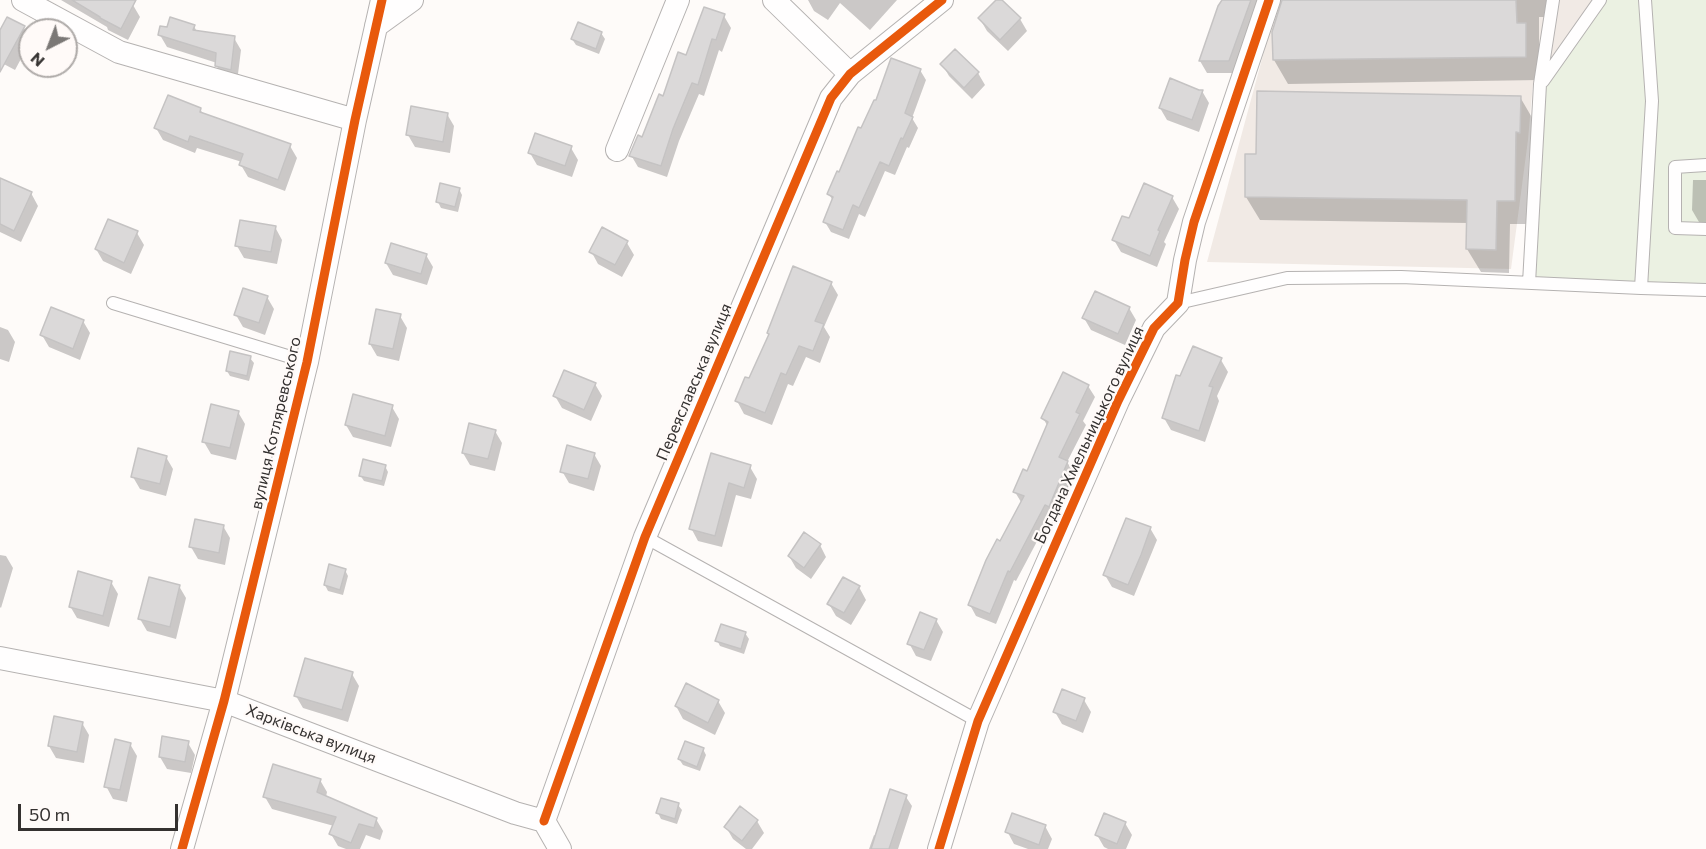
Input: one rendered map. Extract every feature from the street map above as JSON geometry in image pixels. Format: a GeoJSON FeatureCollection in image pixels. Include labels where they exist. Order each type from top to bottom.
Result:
{"type":"FeatureCollection","features":[{"type":"Feature","properties":{"kind":"street"},"geometry":{"type":"LineString","coordinates":[[23,0],[119,52],[355,120]]}},
{"type":"Feature","properties":{"kind":"street","name":"вулиця Котляревського"},"geometry":{"type":"LineString","coordinates":[[182,849],[224,701],[307,362],[355,120],[382,0]]}},
{"type":"Feature","properties":{"kind":"street"},"geometry":{"type":"LineString","coordinates":[[376,26],[412,0]]}},
{"type":"Feature","properties":{"kind":"street"},"geometry":{"type":"LineString","coordinates":[[617,150],[678,0]]}},
{"type":"Feature","properties":{"kind":"street"},"geometry":{"type":"LineString","coordinates":[[774,0],[850,74]]}},
{"type":"Feature","properties":{"kind":"street","name":"Переяславська вулиця"},"geometry":{"type":"LineString","coordinates":[[544,821],[645,537],[831,98],[850,74],[942,0]]}},
{"type":"Feature","properties":{"kind":"street"},"geometry":{"type":"LineString","coordinates":[[1178,303],[1194,222],[1269,0]]}},
{"type":"Feature","properties":{"kind":"street","name":"Богдана Хмельницького вулиця"},"geometry":{"type":"LineString","coordinates":[[939,849],[978,721],[1118,401],[1154,328],[1178,303]]}},
{"type":"Feature","properties":{"kind":"street","name":"Харківська вулиця"},"geometry":{"type":"LineString","coordinates":[[0,658],[224,701],[515,813],[544,821]]}},
{"type":"Feature","properties":{"kind":"street"},"geometry":{"type":"LineString","coordinates":[[544,821],[561,849]]}},
{"type":"Feature","properties":{"kind":"lane"},"geometry":{"type":"LineString","coordinates":[[1529,283],[1540,84],[1553,0]]}},
{"type":"Feature","properties":{"kind":"lane"},"geometry":{"type":"LineString","coordinates":[[1540,84],[1600,0]]}},
{"type":"Feature","properties":{"kind":"lane"},"geometry":{"type":"LineString","coordinates":[[1641,288],[1652,101],[1645,0]]}},
{"type":"Feature","properties":{"kind":"lane"},"geometry":{"type":"LineString","coordinates":[[1706,165],[1675,166],[1675,228],[1706,229]]}},
{"type":"Feature","properties":{"kind":"lane"},"geometry":{"type":"LineString","coordinates":[[1178,303],[1287,278],[1401,277],[1706,290]]}},
{"type":"Feature","properties":{"kind":"lane"},"geometry":{"type":"LineString","coordinates":[[113,303],[307,362]]}},
{"type":"Feature","properties":{"kind":"lane"},"geometry":{"type":"LineString","coordinates":[[645,537],[978,721]]}},
{"type":"Feature","properties":{"kind":"shaded area"},"geometry":{"type":"Polygon","coordinates":[[[1278,0],[1596,0],[1533,83],[1511,269],[1207,262],[1278,0]]]}},
{"type":"Feature","properties":{"kind":"green space"},"geometry":{"type":"Polygon","coordinates":[[[1600,0],[1706,0],[1706,288],[1529,283],[1540,84],[1600,0]]]}},
{"type":"Feature","properties":{"kind":"building"},"geometry":{"type":"Polygon","coordinates":[[[72,0],[136,0],[121,29],[72,0]]]}},
{"type":"Feature","properties":{"kind":"building"},"geometry":{"type":"Polygon","coordinates":[[[996,0],[1002,0],[1021,18],[1000,40],[978,18],[996,0]]]}},
{"type":"Feature","properties":{"kind":"building"},"geometry":{"type":"Polygon","coordinates":[[[1222,0],[1251,0],[1229,61],[1199,61],[1218,6],[1222,0]]]}},
{"type":"Feature","properties":{"kind":"building"},"geometry":{"type":"Polygon","coordinates":[[[1282,0],[1516,0],[1517,23],[1526,23],[1526,57],[1273,60],[1272,32],[1282,0]]]}},
{"type":"Feature","properties":{"kind":"building"},"geometry":{"type":"Polygon","coordinates":[[[704,7],[725,14],[716,40],[712,39],[698,85],[692,83],[661,166],[629,156],[638,135],[642,137],[659,94],[663,96],[678,52],[686,55],[704,7]]]}},
{"type":"Feature","properties":{"kind":"building"},"geometry":{"type":"Polygon","coordinates":[[[7,17],[18,22],[18,39],[0,72],[0,30],[7,17]]]}},
{"type":"Feature","properties":{"kind":"building"},"geometry":{"type":"Polygon","coordinates":[[[170,17],[195,25],[193,30],[235,36],[231,70],[215,66],[216,53],[158,35],[160,26],[167,27],[170,17]]]}},
{"type":"Feature","properties":{"kind":"building"},"geometry":{"type":"Polygon","coordinates":[[[578,22],[602,32],[596,49],[571,39],[578,22]]]}},
{"type":"Feature","properties":{"kind":"building"},"geometry":{"type":"Polygon","coordinates":[[[955,49],[979,72],[964,88],[940,64],[955,49]]]}},
{"type":"Feature","properties":{"kind":"building"},"geometry":{"type":"Polygon","coordinates":[[[891,58],[921,69],[905,113],[913,117],[889,166],[880,162],[859,208],[853,205],[843,230],[823,222],[833,197],[827,194],[858,127],[861,128],[876,100],[891,58]]]}},
{"type":"Feature","properties":{"kind":"building"},"geometry":{"type":"Polygon","coordinates":[[[1170,78],[1203,90],[1192,120],[1159,108],[1170,78]]]}},
{"type":"Feature","properties":{"kind":"building"},"geometry":{"type":"Polygon","coordinates":[[[1257,91],[1521,96],[1520,133],[1516,132],[1515,201],[1497,201],[1496,250],[1466,249],[1467,200],[1245,197],[1245,154],[1256,154],[1257,91]]]}},
{"type":"Feature","properties":{"kind":"building"},"geometry":{"type":"Polygon","coordinates":[[[168,95],[201,108],[200,112],[291,144],[278,180],[239,165],[243,154],[190,136],[188,142],[154,128],[168,95]]]}},
{"type":"Feature","properties":{"kind":"building"},"geometry":{"type":"Polygon","coordinates":[[[411,106],[448,113],[443,142],[406,135],[411,106]]]}},
{"type":"Feature","properties":{"kind":"building"},"geometry":{"type":"Polygon","coordinates":[[[535,133],[572,146],[565,166],[528,153],[535,133]]]}},
{"type":"Feature","properties":{"kind":"building"},"geometry":{"type":"Polygon","coordinates":[[[0,178],[32,192],[14,231],[0,224],[0,178]]]}},
{"type":"Feature","properties":{"kind":"building"},"geometry":{"type":"Polygon","coordinates":[[[440,183],[460,188],[455,207],[436,202],[440,183]]]}},
{"type":"Feature","properties":{"kind":"building"},"geometry":{"type":"Polygon","coordinates":[[[1144,183],[1173,196],[1158,230],[1160,231],[1150,256],[1112,240],[1122,216],[1129,218],[1144,183]]]}},
{"type":"Feature","properties":{"kind":"building"},"geometry":{"type":"Polygon","coordinates":[[[108,219],[138,231],[124,263],[95,249],[108,219]]]}},
{"type":"Feature","properties":{"kind":"building"},"geometry":{"type":"Polygon","coordinates":[[[240,220],[276,226],[271,252],[235,246],[240,220]]]}},
{"type":"Feature","properties":{"kind":"building"},"geometry":{"type":"Polygon","coordinates":[[[602,227],[628,241],[615,265],[589,252],[602,227]]]}},
{"type":"Feature","properties":{"kind":"building"},"geometry":{"type":"Polygon","coordinates":[[[391,243],[427,254],[421,274],[385,263],[391,243]]]}},
{"type":"Feature","properties":{"kind":"building"},"geometry":{"type":"Polygon","coordinates":[[[793,266],[832,282],[815,321],[824,324],[813,351],[799,346],[786,375],[781,373],[765,413],[735,401],[745,377],[749,378],[769,334],[767,333],[793,266]]]}},
{"type":"Feature","properties":{"kind":"building"},"geometry":{"type":"Polygon","coordinates":[[[243,288],[268,296],[259,323],[234,315],[243,288]]]}},
{"type":"Feature","properties":{"kind":"building"},"geometry":{"type":"Polygon","coordinates":[[[1095,291],[1130,307],[1118,334],[1082,318],[1095,291]]]}},
{"type":"Feature","properties":{"kind":"building"},"geometry":{"type":"Polygon","coordinates":[[[51,307],[84,320],[73,349],[40,335],[51,307]]]}},
{"type":"Feature","properties":{"kind":"building"},"geometry":{"type":"Polygon","coordinates":[[[376,309],[401,314],[393,349],[369,344],[376,309]]]}},
{"type":"Feature","properties":{"kind":"building"},"geometry":{"type":"Polygon","coordinates":[[[1193,346],[1222,358],[1209,386],[1213,387],[1199,431],[1162,418],[1176,375],[1180,376],[1193,346]]]}},
{"type":"Feature","properties":{"kind":"building"},"geometry":{"type":"Polygon","coordinates":[[[230,351],[251,356],[247,376],[226,371],[230,351]]]}},
{"type":"Feature","properties":{"kind":"building"},"geometry":{"type":"Polygon","coordinates":[[[564,370],[596,383],[584,410],[553,396],[564,370]]]}},
{"type":"Feature","properties":{"kind":"building"},"geometry":{"type":"Polygon","coordinates":[[[1063,372],[1089,385],[1076,412],[1080,414],[1059,457],[1068,461],[1049,507],[1045,505],[1010,572],[1008,571],[990,614],[968,605],[986,560],[997,539],[1000,541],[1024,496],[1013,492],[1023,469],[1027,471],[1048,422],[1041,418],[1063,372]]]}},
{"type":"Feature","properties":{"kind":"building"},"geometry":{"type":"Polygon","coordinates":[[[353,394],[393,405],[385,436],[345,425],[353,394]]]}},
{"type":"Feature","properties":{"kind":"building"},"geometry":{"type":"Polygon","coordinates":[[[211,404],[239,411],[230,448],[202,442],[211,404]]]}},
{"type":"Feature","properties":{"kind":"building"},"geometry":{"type":"Polygon","coordinates":[[[469,423],[496,430],[488,459],[462,453],[469,423]]]}},
{"type":"Feature","properties":{"kind":"building"},"geometry":{"type":"Polygon","coordinates":[[[567,445],[595,453],[588,479],[560,472],[567,445]]]}},
{"type":"Feature","properties":{"kind":"building"},"geometry":{"type":"Polygon","coordinates":[[[138,448],[167,456],[160,484],[131,477],[138,448]]]}},
{"type":"Feature","properties":{"kind":"building"},"geometry":{"type":"Polygon","coordinates":[[[711,453],[751,465],[744,488],[729,483],[715,536],[689,529],[711,453]]]}},
{"type":"Feature","properties":{"kind":"building"},"geometry":{"type":"Polygon","coordinates":[[[363,459],[386,465],[382,481],[359,476],[363,459]]]}},
{"type":"Feature","properties":{"kind":"building"},"geometry":{"type":"Polygon","coordinates":[[[1126,518],[1151,527],[1128,585],[1103,575],[1126,518]]]}},
{"type":"Feature","properties":{"kind":"building"},"geometry":{"type":"Polygon","coordinates":[[[195,519],[224,525],[219,553],[189,547],[195,519]]]}},
{"type":"Feature","properties":{"kind":"building"},"geometry":{"type":"Polygon","coordinates":[[[804,532],[821,544],[804,568],[788,556],[804,532]]]}},
{"type":"Feature","properties":{"kind":"building"},"geometry":{"type":"Polygon","coordinates":[[[329,564],[346,569],[340,590],[324,585],[329,564]]]}},
{"type":"Feature","properties":{"kind":"building"},"geometry":{"type":"Polygon","coordinates":[[[78,571],[112,581],[103,616],[69,607],[78,571]]]}},
{"type":"Feature","properties":{"kind":"building"},"geometry":{"type":"Polygon","coordinates":[[[149,577],[180,585],[170,627],[138,619],[149,577]]]}},
{"type":"Feature","properties":{"kind":"building"},"geometry":{"type":"Polygon","coordinates":[[[843,577],[860,586],[844,613],[827,604],[843,577]]]}},
{"type":"Feature","properties":{"kind":"building"},"geometry":{"type":"Polygon","coordinates":[[[920,612],[937,619],[924,650],[907,644],[920,612]]]}},
{"type":"Feature","properties":{"kind":"building"},"geometry":{"type":"Polygon","coordinates":[[[721,624],[746,632],[741,649],[715,641],[721,624]]]}},
{"type":"Feature","properties":{"kind":"building"},"geometry":{"type":"Polygon","coordinates":[[[305,658],[353,672],[342,710],[294,696],[305,658]]]}},
{"type":"Feature","properties":{"kind":"building"},"geometry":{"type":"Polygon","coordinates":[[[686,683],[719,700],[708,723],[675,706],[686,683]]]}},
{"type":"Feature","properties":{"kind":"building"},"geometry":{"type":"Polygon","coordinates":[[[1062,689],[1085,698],[1076,721],[1053,712],[1062,689]]]}},
{"type":"Feature","properties":{"kind":"building"},"geometry":{"type":"Polygon","coordinates":[[[54,716],[83,722],[77,752],[48,746],[54,716]]]}},
{"type":"Feature","properties":{"kind":"building"},"geometry":{"type":"Polygon","coordinates":[[[162,736],[189,741],[185,762],[159,757],[162,736]]]}},
{"type":"Feature","properties":{"kind":"building"},"geometry":{"type":"Polygon","coordinates":[[[115,739],[131,743],[120,790],[104,787],[115,739]]]}},
{"type":"Feature","properties":{"kind":"building"},"geometry":{"type":"Polygon","coordinates":[[[685,741],[704,748],[697,767],[678,759],[685,741]]]}},
{"type":"Feature","properties":{"kind":"building"},"geometry":{"type":"Polygon","coordinates":[[[273,764],[321,779],[317,792],[377,818],[374,828],[359,824],[351,843],[329,834],[336,817],[263,797],[273,764]]]}},
{"type":"Feature","properties":{"kind":"building"},"geometry":{"type":"Polygon","coordinates":[[[890,789],[907,795],[889,849],[871,849],[890,789]]]}},
{"type":"Feature","properties":{"kind":"building"},"geometry":{"type":"Polygon","coordinates":[[[661,798],[679,803],[675,819],[656,813],[661,798]]]}},
{"type":"Feature","properties":{"kind":"building"},"geometry":{"type":"Polygon","coordinates":[[[740,806],[758,820],[742,841],[724,827],[740,806]]]}},
{"type":"Feature","properties":{"kind":"building"},"geometry":{"type":"Polygon","coordinates":[[[1012,813],[1046,825],[1039,845],[1005,832],[1012,813]]]}},
{"type":"Feature","properties":{"kind":"building"},"geometry":{"type":"Polygon","coordinates":[[[1104,813],[1126,822],[1117,844],[1095,835],[1104,813]]]}},
{"type":"Feature","properties":{"kind":"cycle path"},"geometry":{"type":"LineString","coordinates":[[182,849],[224,701],[307,362],[355,120],[382,0]]}},
{"type":"Feature","properties":{"kind":"cycle path"},"geometry":{"type":"LineString","coordinates":[[544,821],[645,537],[831,98],[850,74],[942,0]]}},
{"type":"Feature","properties":{"kind":"cycle path"},"geometry":{"type":"LineString","coordinates":[[939,849],[978,721],[1118,401],[1154,328],[1178,303],[1194,222],[1269,0]]}}]}
